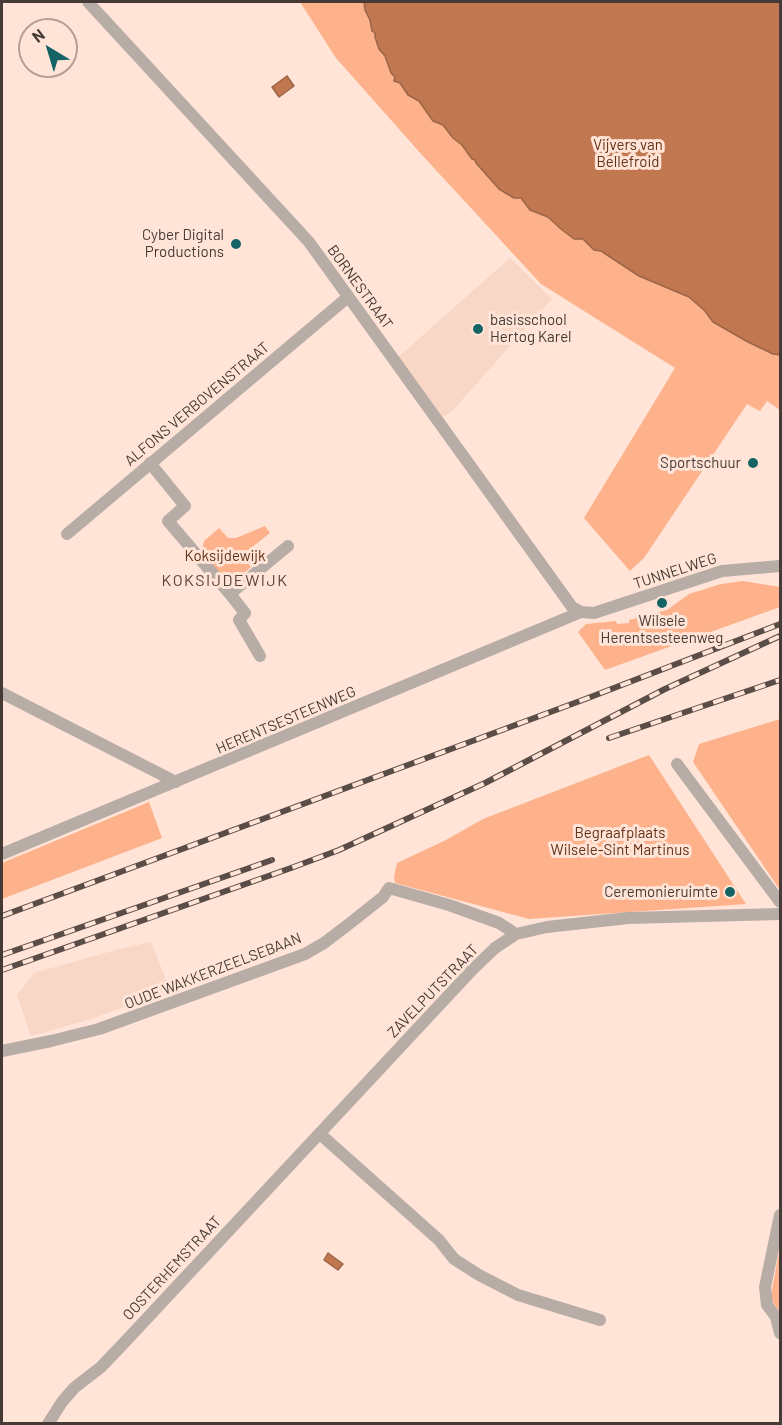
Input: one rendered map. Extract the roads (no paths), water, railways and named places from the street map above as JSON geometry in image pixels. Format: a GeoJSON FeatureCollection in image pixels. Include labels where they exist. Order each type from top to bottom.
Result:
{"type":"FeatureCollection","features":[{"type":"Feature","properties":{"kind":"street","name":"BORNESTRAAT"},"geometry":{"type":"LineString","coordinates":[[88,2],[309,242],[569,604],[581,612]]}},
{"type":"Feature","properties":{"kind":"street","name":"ALFONS VERBOVENSTRAAT"},"geometry":{"type":"LineString","coordinates":[[67,534],[348,297]]}},
{"type":"Feature","properties":{"kind":"street"},"geometry":{"type":"LineString","coordinates":[[150,463],[185,506],[168,521],[245,613],[239,620],[260,656]]}},
{"type":"Feature","properties":{"kind":"street"},"geometry":{"type":"LineString","coordinates":[[230,594],[288,546]]}},
{"type":"Feature","properties":{"kind":"street","name":"TUNNELWEG"},"geometry":{"type":"LineString","coordinates":[[581,612],[589,614],[602,611],[722,571],[780,566]]}},
{"type":"Feature","properties":{"kind":"street","name":"HERENTSESTEENWEG"},"geometry":{"type":"LineString","coordinates":[[2,854],[581,612]]}},
{"type":"Feature","properties":{"kind":"street"},"geometry":{"type":"LineString","coordinates":[[2,693],[176,782]]}},
{"type":"Feature","properties":{"kind":"street"},"geometry":{"type":"LineString","coordinates":[[677,764],[780,902]]}},
{"type":"Feature","properties":{"kind":"street","name":"OUDE WAKKERZEELSEBAAN"},"geometry":{"type":"LineString","coordinates":[[2,1051],[99,1029],[305,954],[349,924],[383,897],[389,888],[449,905],[499,923],[516,934]]}},
{"type":"Feature","properties":{"kind":"street","name":"ZAVELPUTSTRAAT"},"geometry":{"type":"LineString","coordinates":[[320,1134],[473,969],[495,948],[516,934],[547,927],[628,918],[780,914]]}},
{"type":"Feature","properties":{"kind":"street"},"geometry":{"type":"LineString","coordinates":[[320,1134],[439,1240],[454,1259],[518,1295],[600,1320]]}},
{"type":"Feature","properties":{"kind":"street","name":"OOSTERHEMSTRAAT"},"geometry":{"type":"LineString","coordinates":[[48,1424],[74,1388],[101,1367],[243,1213],[320,1134]]}},
{"type":"Feature","properties":{"kind":"street"},"geometry":{"type":"LineString","coordinates":[[780,1215],[765,1287],[766,1305],[776,1317],[780,1333]]}},
{"type":"Feature","properties":{"kind":"railway"},"geometry":{"type":"LineString","coordinates":[[2,916],[588,698],[780,624]]}},
{"type":"Feature","properties":{"kind":"railway"},"geometry":{"type":"LineString","coordinates":[[2,970],[339,850],[485,783],[665,689],[780,636]]}},
{"type":"Feature","properties":{"kind":"railway"},"geometry":{"type":"LineString","coordinates":[[609,738],[780,680]]}},
{"type":"Feature","properties":{"kind":"railway"},"geometry":{"type":"LineString","coordinates":[[2,955],[272,860]]}},
{"type":"Feature","properties":{"kind":"place","name":"Cyber Digital Productions"},"geometry":{"type":"Point","coordinates":[236,244]}},
{"type":"Feature","properties":{"kind":"place","name":"basisschool Hertog Karel"},"geometry":{"type":"Point","coordinates":[478,329]}},
{"type":"Feature","properties":{"kind":"place","name":"Sportschuur"},"geometry":{"type":"Point","coordinates":[753,463]}},
{"type":"Feature","properties":{"kind":"place","name":"Wilsele Herentsesteenweg"},"geometry":{"type":"Point","coordinates":[662,603]}},
{"type":"Feature","properties":{"kind":"place","name":"Ceremonieruimte"},"geometry":{"type":"Point","coordinates":[730,892]}},
{"type":"Feature","properties":{"kind":"district","name":"KOKSIJDEWIJK"},"geometry":{"type":"Point","coordinates":[225,581]}},
{"type":"Feature","properties":{"kind":"park label","name":"Vijvers van Bellefroid"},"geometry":{"type":"Point","coordinates":[628,154]}},
{"type":"Feature","properties":{"kind":"park label","name":"Koksijdewijk"},"geometry":{"type":"Point","coordinates":[225,556]}},
{"type":"Feature","properties":{"kind":"park label","name":"Begraafplaats Wilsele-Sint Martinus"},"geometry":{"type":"Point","coordinates":[620,842]}}]}
